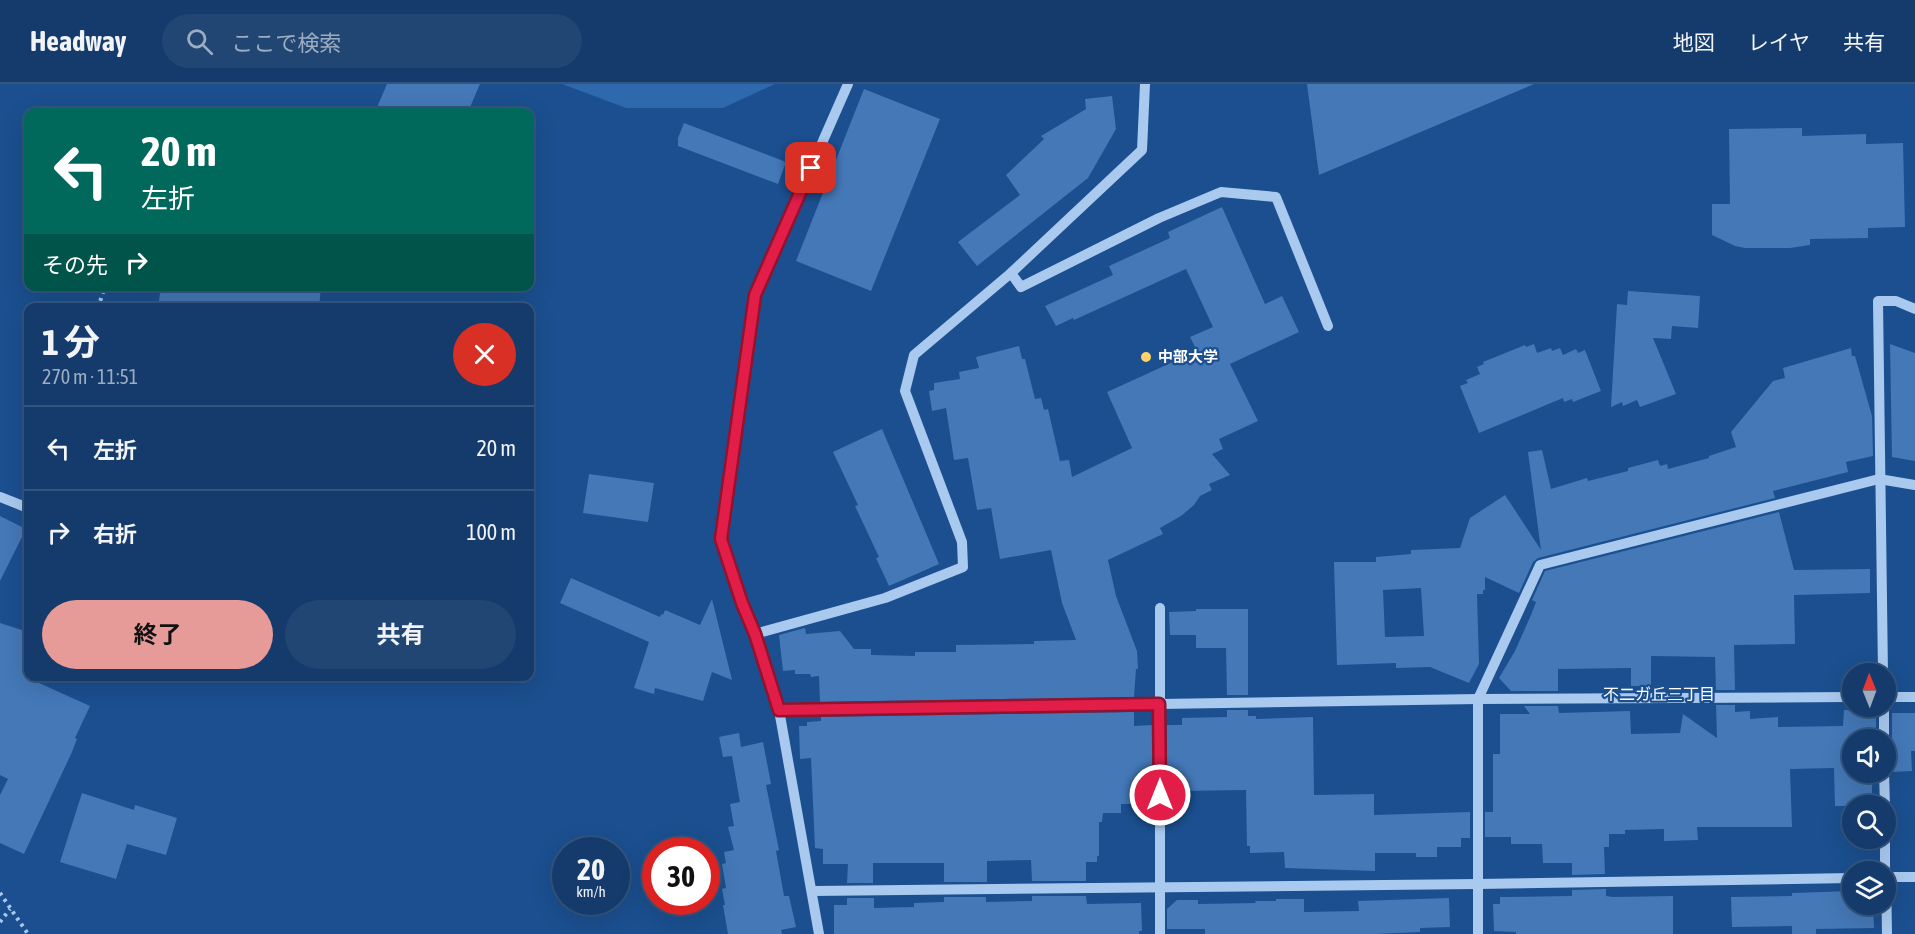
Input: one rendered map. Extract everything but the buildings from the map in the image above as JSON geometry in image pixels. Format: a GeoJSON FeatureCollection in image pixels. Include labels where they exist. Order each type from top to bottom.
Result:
{"type":"FeatureCollection","features":[{"type":"Feature","properties":{"kind":"street"},"geometry":{"type":"LineString","coordinates":[[819,934],[779,710],[721,539],[755,295],[848,84]]}},
{"type":"Feature","properties":{"kind":"street"},"geometry":{"type":"LineString","coordinates":[[755,634],[885,598],[963,567],[962,542],[905,391],[914,356],[1011,273],[1142,150],[1145,84]]}},
{"type":"Feature","properties":{"kind":"street"},"geometry":{"type":"LineString","coordinates":[[1011,273],[1021,287],[1159,218],[1221,192],[1276,197],[1328,326]]}},
{"type":"Feature","properties":{"kind":"street"},"geometry":{"type":"LineString","coordinates":[[1883,663],[1878,301],[1896,301],[1915,309]]}},
{"type":"Feature","properties":{"kind":"street"},"geometry":{"type":"LineString","coordinates":[[1478,934],[1478,699],[1540,565],[1879,479],[1915,485]]}},
{"type":"Feature","properties":{"kind":"street"},"geometry":{"type":"LineString","coordinates":[[0,497],[24,506]]}},
{"type":"Feature","properties":{"kind":"street"},"geometry":{"type":"LineString","coordinates":[[1160,608],[1160,934]]}},
{"type":"Feature","properties":{"kind":"street"},"geometry":{"type":"LineString","coordinates":[[779,710],[1478,699],[1842,697]]}},
{"type":"Feature","properties":{"kind":"street"},"geometry":{"type":"LineString","coordinates":[[1896,697],[1915,697]]}},
{"type":"Feature","properties":{"kind":"street"},"geometry":{"type":"LineString","coordinates":[[1896,875],[1915,877]]}},
{"type":"Feature","properties":{"kind":"street"},"geometry":{"type":"LineString","coordinates":[[813,891],[1842,878]]}},
{"type":"Feature","properties":{"kind":"street"},"geometry":{"type":"LineString","coordinates":[[1887,915],[1887,934]]}},
{"type":"Feature","properties":{"kind":"path"},"geometry":{"type":"LineString","coordinates":[[0,893],[28,934]]}},
{"type":"Feature","properties":{"kind":"path"},"geometry":{"type":"LineString","coordinates":[[0,922],[10,909]]}},
{"type":"Feature","properties":{"kind":"shaded area"},"geometry":{"type":"Polygon","coordinates":[[[562,84],[775,84],[723,108],[626,108],[562,84]]]}},
{"type":"Feature","properties":{"kind":"place","name":"中部大学"},"geometry":{"type":"Point","coordinates":[1146,357]}},
{"type":"Feature","properties":{"kind":"district","name":"不二ガ丘三丁目"},"geometry":{"type":"Point","coordinates":[1659,694]}},
{"type":"Feature","properties":{"kind":"route"},"geometry":{"type":"LineString","coordinates":[[811,168],[755,295],[721,539],[779,710],[1159,704],[1160,795]]}}]}
